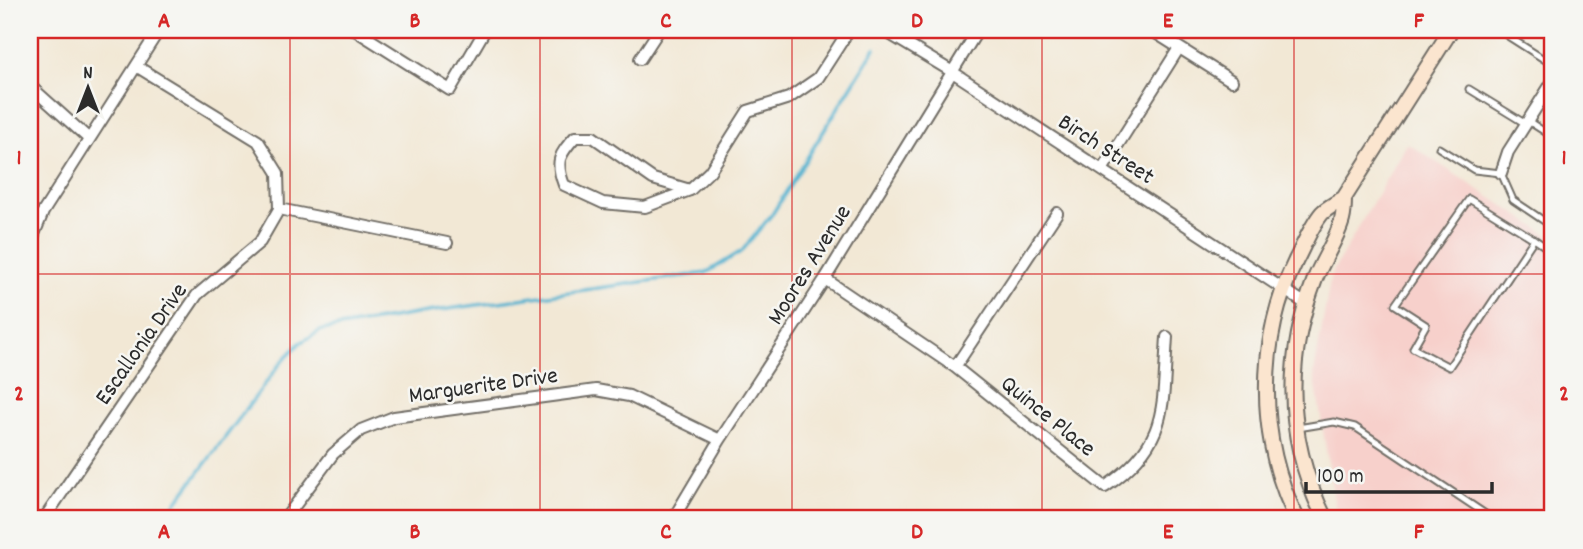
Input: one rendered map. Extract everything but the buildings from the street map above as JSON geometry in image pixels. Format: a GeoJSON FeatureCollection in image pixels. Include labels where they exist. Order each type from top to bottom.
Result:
{"type":"FeatureCollection","features":[{"type":"Feature","properties":{"kind":"main road"},"geometry":{"type":"LineString","coordinates":[[1297,519],[1275,460],[1267,402],[1270,347],[1284,289],[1304,244],[1323,212],[1344,198],[1451,30]]}},
{"type":"Feature","properties":{"kind":"main road"},"geometry":{"type":"LineString","coordinates":[[1325,519],[1307,479],[1295,428],[1292,374],[1299,327],[1325,254],[1342,222],[1344,198]]}},
{"type":"Feature","properties":{"kind":"street"},"geometry":{"type":"LineString","coordinates":[[355,30],[450,90],[485,30]]}},
{"type":"Feature","properties":{"kind":"street"},"geometry":{"type":"LineString","coordinates":[[640,59],[659,30]]}},
{"type":"Feature","properties":{"kind":"street"},"geometry":{"type":"LineString","coordinates":[[690,190],[653,179],[593,137],[575,137],[562,152],[558,169],[564,185],[603,203],[645,207],[690,190],[710,170],[748,111],[789,98],[818,78],[849,30]]}},
{"type":"Feature","properties":{"kind":"street","name":"Birch Street"},"geometry":{"type":"LineString","coordinates":[[883,30],[951,71],[1306,304]]}},
{"type":"Feature","properties":{"kind":"street","name":"Moores Avenue"},"geometry":{"type":"LineString","coordinates":[[673,519],[978,30]]}},
{"type":"Feature","properties":{"kind":"street"},"geometry":{"type":"LineString","coordinates":[[1151,30],[1232,81]]}},
{"type":"Feature","properties":{"kind":"street"},"geometry":{"type":"LineString","coordinates":[[30,244],[43,212],[136,66],[155,31]]}},
{"type":"Feature","properties":{"kind":"street"},"geometry":{"type":"LineString","coordinates":[[1102,170],[1179,48]]}},
{"type":"Feature","properties":{"kind":"street"},"geometry":{"type":"LineString","coordinates":[[136,66],[258,141],[278,173],[279,209],[447,243]]}},
{"type":"Feature","properties":{"kind":"street"},"geometry":{"type":"LineString","coordinates":[[1501,173],[1508,152],[1553,81]]}},
{"type":"Feature","properties":{"kind":"street"},"geometry":{"type":"LineString","coordinates":[[30,86],[89,139]]}},
{"type":"Feature","properties":{"kind":"street","name":"Escallonia Drive"},"geometry":{"type":"LineString","coordinates":[[44,519],[197,295],[260,242],[279,209]]}},
{"type":"Feature","properties":{"kind":"street"},"geometry":{"type":"LineString","coordinates":[[955,367],[1057,213]]}},
{"type":"Feature","properties":{"kind":"street","name":"Quince Place"},"geometry":{"type":"LineString","coordinates":[[825,279],[955,367],[1105,487],[1128,471],[1150,445],[1161,417],[1167,337]]}},
{"type":"Feature","properties":{"kind":"street","name":"Marguerite Drive"},"geometry":{"type":"LineString","coordinates":[[285,519],[333,454],[361,430],[394,417],[596,390],[629,396],[720,440]]}},
{"type":"Feature","properties":{"kind":"lane"},"geometry":{"type":"LineString","coordinates":[[1506,35],[1553,65]]}},
{"type":"Feature","properties":{"kind":"lane"},"geometry":{"type":"LineString","coordinates":[[1469,89],[1553,137]]}},
{"type":"Feature","properties":{"kind":"lane"},"geometry":{"type":"LineString","coordinates":[[1439,148],[1474,170],[1501,173],[1513,200],[1553,227]]}},
{"type":"Feature","properties":{"kind":"lane"},"geometry":{"type":"LineString","coordinates":[[1534,239],[1449,368],[1413,348],[1426,325],[1395,305],[1469,199],[1534,239],[1553,252]]}},
{"type":"Feature","properties":{"kind":"lane"},"geometry":{"type":"LineString","coordinates":[[1295,428],[1334,422],[1355,428],[1493,519]]}},
{"type":"Feature","properties":{"kind":"shaded area"},"geometry":{"type":"Polygon","coordinates":[[[1407,143],[1553,238],[1553,519],[1337,519],[1314,373],[1331,275],[1407,143]]]}},
{"type":"Feature","properties":{"kind":"waterway"},"geometry":{"type":"LineString","coordinates":[[164,519],[280,364],[300,343],[322,330],[427,312],[706,273],[742,251],[773,213],[875,48]]}}]}
